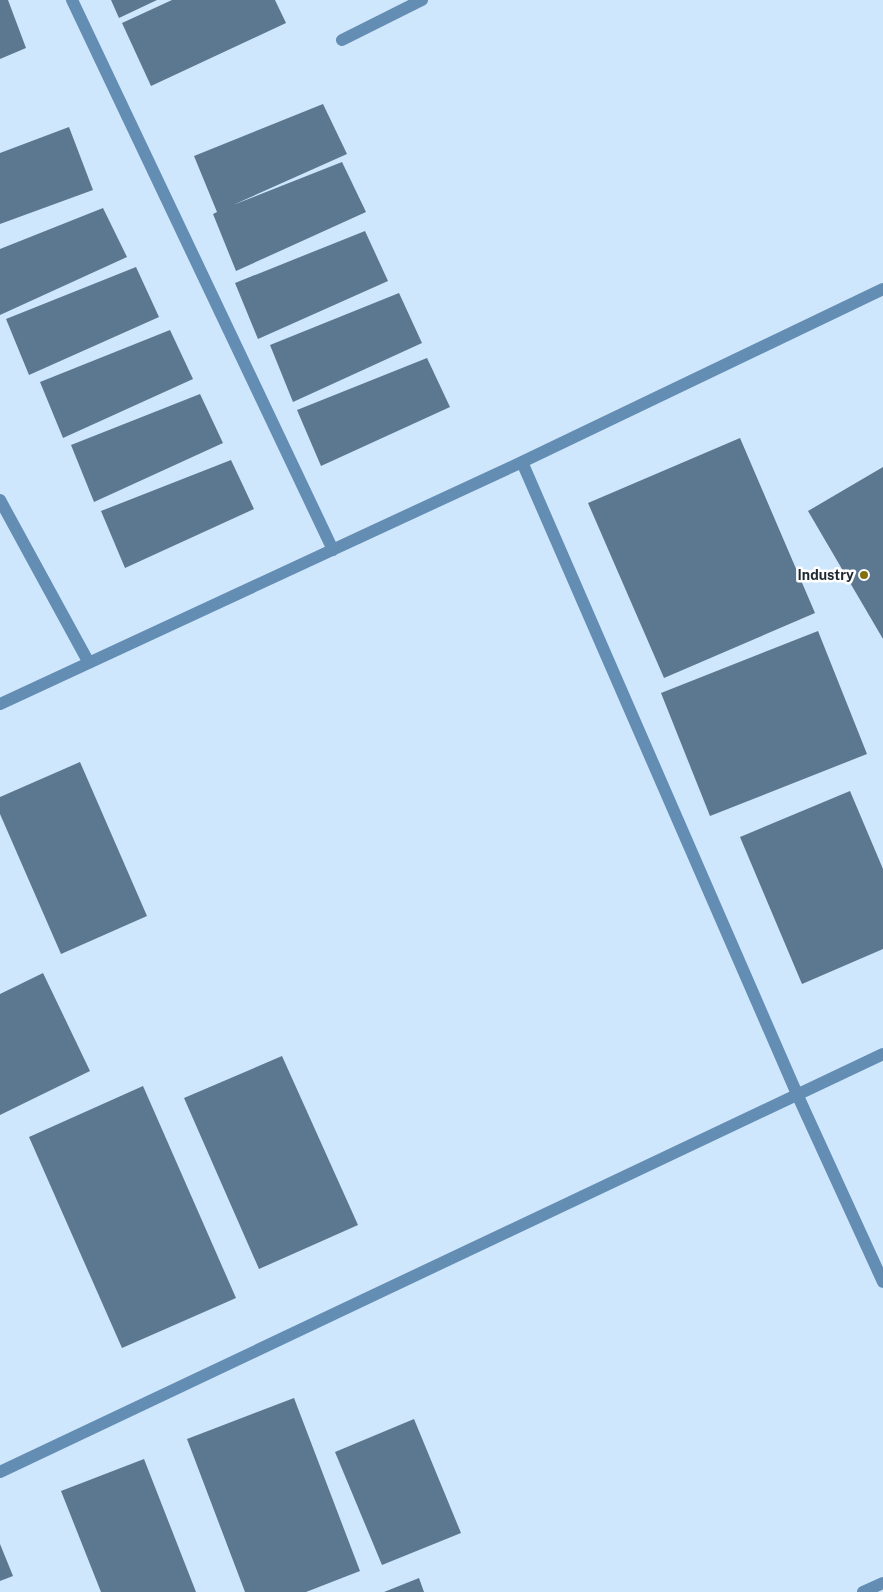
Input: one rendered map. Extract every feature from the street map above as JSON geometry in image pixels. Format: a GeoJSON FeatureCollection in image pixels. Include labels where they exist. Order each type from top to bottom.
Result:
{"type":"FeatureCollection","features":[{"type":"Feature","properties":{"kind":"street"},"geometry":{"type":"LineString","coordinates":[[72,0],[333,550]]}},
{"type":"Feature","properties":{"kind":"street"},"geometry":{"type":"LineString","coordinates":[[342,40],[422,0]]}},
{"type":"Feature","properties":{"kind":"street"},"geometry":{"type":"LineString","coordinates":[[0,704],[522,462],[883,289]]}},
{"type":"Feature","properties":{"kind":"street"},"geometry":{"type":"LineString","coordinates":[[522,462],[797,1094],[883,1282]]}},
{"type":"Feature","properties":{"kind":"street"},"geometry":{"type":"LineString","coordinates":[[0,500],[89,662]]}},
{"type":"Feature","properties":{"kind":"street"},"geometry":{"type":"LineString","coordinates":[[0,1472],[883,1054]]}},
{"type":"Feature","properties":{"kind":"street"},"geometry":{"type":"LineString","coordinates":[[863,1592],[883,1583]]}},
{"type":"Feature","properties":{"kind":"building"},"geometry":{"type":"Polygon","coordinates":[[[0,0],[8,0],[26,48],[0,59],[0,0]]]}},
{"type":"Feature","properties":{"kind":"building"},"geometry":{"type":"Polygon","coordinates":[[[111,0],[157,0],[119,18],[111,0]]]}},
{"type":"Feature","properties":{"kind":"building"},"geometry":{"type":"Polygon","coordinates":[[[172,0],[275,0],[286,23],[151,86],[122,23],[172,0]]]}},
{"type":"Feature","properties":{"kind":"building"},"geometry":{"type":"Polygon","coordinates":[[[323,104],[347,154],[233,205],[342,162],[366,212],[236,271],[213,214],[217,212],[194,156],[323,104]]]}},
{"type":"Feature","properties":{"kind":"building"},"geometry":{"type":"Polygon","coordinates":[[[69,127],[93,190],[0,224],[0,153],[69,127]]]}},
{"type":"Feature","properties":{"kind":"building"},"geometry":{"type":"Polygon","coordinates":[[[103,208],[127,257],[0,315],[0,249],[103,208]]]}},
{"type":"Feature","properties":{"kind":"building"},"geometry":{"type":"Polygon","coordinates":[[[365,231],[388,281],[258,339],[235,283],[365,231]]]}},
{"type":"Feature","properties":{"kind":"building"},"geometry":{"type":"Polygon","coordinates":[[[136,267],[159,317],[29,375],[6,319],[136,267]]]}},
{"type":"Feature","properties":{"kind":"building"},"geometry":{"type":"Polygon","coordinates":[[[399,293],[422,343],[293,402],[270,345],[399,293]]]}},
{"type":"Feature","properties":{"kind":"building"},"geometry":{"type":"Polygon","coordinates":[[[170,330],[193,379],[63,438],[40,382],[170,330]]]}},
{"type":"Feature","properties":{"kind":"building"},"geometry":{"type":"Polygon","coordinates":[[[427,358],[450,407],[321,466],[297,410],[427,358]]]}},
{"type":"Feature","properties":{"kind":"building"},"geometry":{"type":"Polygon","coordinates":[[[200,394],[223,443],[94,502],[71,445],[200,394]]]}},
{"type":"Feature","properties":{"kind":"building"},"geometry":{"type":"Polygon","coordinates":[[[740,438],[815,613],[664,678],[588,503],[740,438]]]}},
{"type":"Feature","properties":{"kind":"building"},"geometry":{"type":"Polygon","coordinates":[[[231,460],[254,509],[125,568],[101,511],[231,460]]]}},
{"type":"Feature","properties":{"kind":"building","name":"Industry"},"geometry":{"type":"Polygon","coordinates":[[[883,467],[883,639],[808,511],[883,467]]]}},
{"type":"Feature","properties":{"kind":"building"},"geometry":{"type":"Polygon","coordinates":[[[818,631],[867,754],[710,816],[661,693],[818,631]]]}},
{"type":"Feature","properties":{"kind":"building"},"geometry":{"type":"Polygon","coordinates":[[[80,762],[147,916],[61,954],[0,814],[0,797],[80,762]]]}},
{"type":"Feature","properties":{"kind":"building"},"geometry":{"type":"Polygon","coordinates":[[[850,791],[883,869],[883,949],[802,984],[740,837],[850,791]]]}},
{"type":"Feature","properties":{"kind":"building"},"geometry":{"type":"Polygon","coordinates":[[[43,973],[90,1071],[0,1115],[0,994],[43,973]]]}},
{"type":"Feature","properties":{"kind":"building"},"geometry":{"type":"Polygon","coordinates":[[[282,1056],[358,1225],[259,1269],[184,1098],[282,1056]]]}},
{"type":"Feature","properties":{"kind":"building"},"geometry":{"type":"Polygon","coordinates":[[[143,1086],[236,1298],[122,1348],[29,1137],[143,1086]]]}},
{"type":"Feature","properties":{"kind":"building"},"geometry":{"type":"Polygon","coordinates":[[[294,1398],[360,1571],[306,1592],[245,1592],[187,1439],[294,1398]]]}},
{"type":"Feature","properties":{"kind":"building"},"geometry":{"type":"Polygon","coordinates":[[[414,1419],[461,1533],[382,1565],[335,1452],[414,1419]]]}},
{"type":"Feature","properties":{"kind":"building"},"geometry":{"type":"Polygon","coordinates":[[[144,1459],[196,1592],[101,1592],[61,1491],[144,1459]]]}},
{"type":"Feature","properties":{"kind":"building"},"geometry":{"type":"Polygon","coordinates":[[[0,1544],[13,1576],[0,1581],[0,1544]]]}},
{"type":"Feature","properties":{"kind":"building"},"geometry":{"type":"Polygon","coordinates":[[[419,1578],[424,1592],[384,1592],[419,1578]]]}},
{"type":"Feature","properties":{"kind":"place","name":"Industry"},"geometry":{"type":"Point","coordinates":[864,575]}}]}
